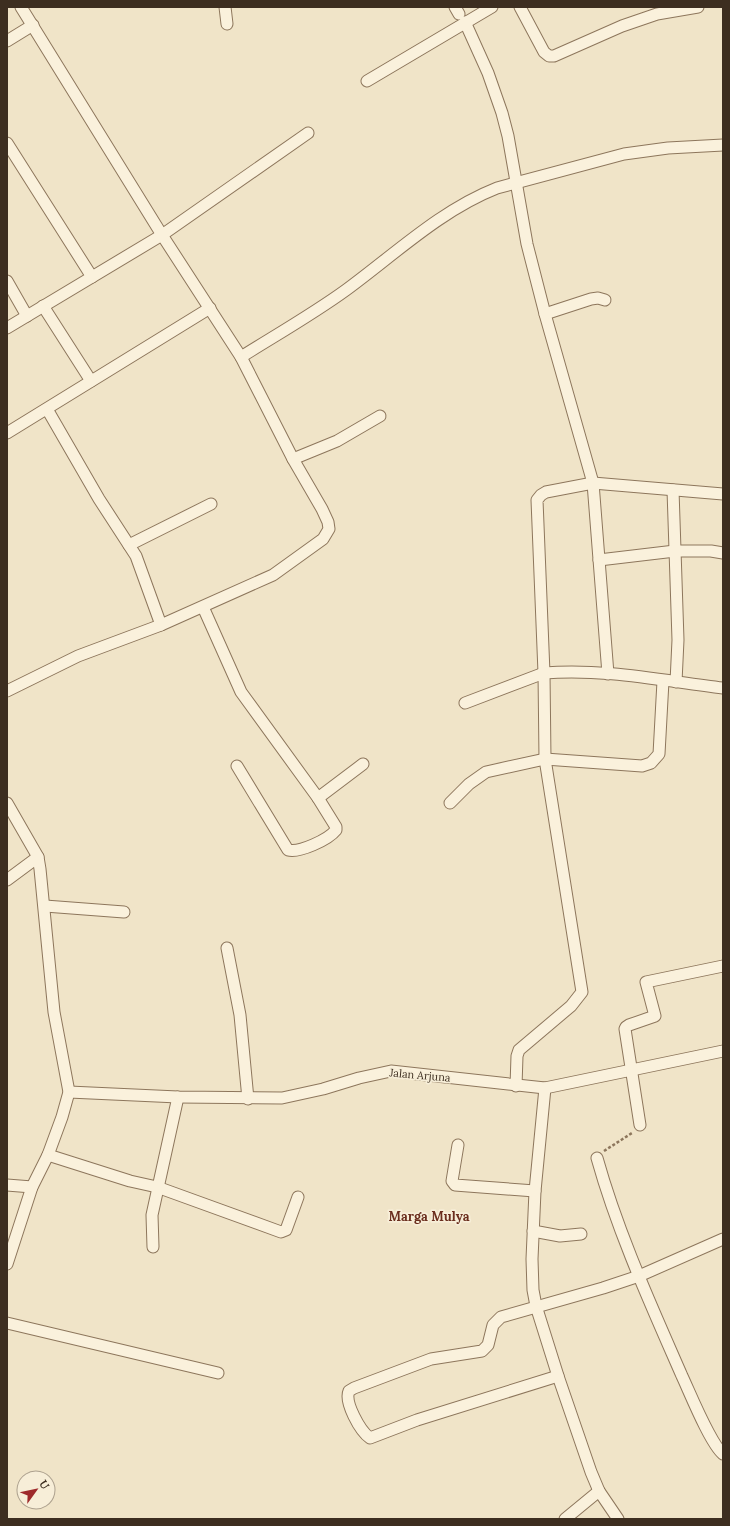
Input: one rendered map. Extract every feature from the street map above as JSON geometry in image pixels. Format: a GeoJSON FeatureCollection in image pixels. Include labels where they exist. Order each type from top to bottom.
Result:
{"type":"FeatureCollection","features":[{"type":"Feature","properties":{"kind":"street"},"geometry":{"type":"LineString","coordinates":[[7,691],[78,656],[161,625],[273,575],[285,568],[328,534],[328,522],[322,509],[293,459],[241,357],[162,234],[21,7]]}},
{"type":"Feature","properties":{"kind":"street"},"geometry":{"type":"LineString","coordinates":[[225,7],[227,24]]}},
{"type":"Feature","properties":{"kind":"street"},"geometry":{"type":"LineString","coordinates":[[367,80],[460,14],[492,7]]}},
{"type":"Feature","properties":{"kind":"street"},"geometry":{"type":"LineString","coordinates":[[520,7],[544,52],[549,56],[559,54],[655,11],[698,7]]}},
{"type":"Feature","properties":{"kind":"street"},"geometry":{"type":"LineString","coordinates":[[460,14],[498,100],[508,136],[527,244],[545,314],[593,483],[608,674]]}},
{"type":"Feature","properties":{"kind":"street"},"geometry":{"type":"LineString","coordinates":[[7,41],[33,25]]}},
{"type":"Feature","properties":{"kind":"street"},"geometry":{"type":"LineString","coordinates":[[7,328],[162,234],[308,133]]}},
{"type":"Feature","properties":{"kind":"street"},"geometry":{"type":"LineString","coordinates":[[7,143],[92,277]]}},
{"type":"Feature","properties":{"kind":"street"},"geometry":{"type":"LineString","coordinates":[[241,357],[345,291],[464,203],[497,188],[517,184],[624,154],[668,148],[723,145]]}},
{"type":"Feature","properties":{"kind":"street"},"geometry":{"type":"LineString","coordinates":[[7,281],[27,316]]}},
{"type":"Feature","properties":{"kind":"street"},"geometry":{"type":"LineString","coordinates":[[545,314],[591,299],[598,298],[605,300]]}},
{"type":"Feature","properties":{"kind":"street"},"geometry":{"type":"LineString","coordinates":[[43,306],[91,381]]}},
{"type":"Feature","properties":{"kind":"street"},"geometry":{"type":"LineString","coordinates":[[7,433],[210,308]]}},
{"type":"Feature","properties":{"kind":"street"},"geometry":{"type":"LineString","coordinates":[[47,409],[99,499],[129,545],[143,572],[161,625]]}},
{"type":"Feature","properties":{"kind":"street"},"geometry":{"type":"LineString","coordinates":[[293,459],[337,441],[380,416]]}},
{"type":"Feature","properties":{"kind":"street"},"geometry":{"type":"LineString","coordinates":[[516,1086],[517,1056],[519,1050],[571,1006],[582,992],[545,759],[544,673],[537,500],[546,492],[593,483],[723,494]]}},
{"type":"Feature","properties":{"kind":"street"},"geometry":{"type":"LineString","coordinates":[[673,490],[678,640],[676,682]]}},
{"type":"Feature","properties":{"kind":"street"},"geometry":{"type":"LineString","coordinates":[[129,545],[211,504]]}},
{"type":"Feature","properties":{"kind":"street"},"geometry":{"type":"LineString","coordinates":[[599,560],[675,550],[723,553]]}},
{"type":"Feature","properties":{"kind":"street"},"geometry":{"type":"LineString","coordinates":[[203,607],[241,692],[318,798],[336,827],[336,830],[329,836],[302,849],[294,852],[288,850],[237,766]]}},
{"type":"Feature","properties":{"kind":"street"},"geometry":{"type":"LineString","coordinates":[[465,702],[544,673],[608,674],[723,688]]}},
{"type":"Feature","properties":{"kind":"street"},"geometry":{"type":"LineString","coordinates":[[450,803],[469,784],[486,772],[545,759],[642,766],[651,763],[659,754],[663,680]]}},
{"type":"Feature","properties":{"kind":"street"},"geometry":{"type":"LineString","coordinates":[[318,798],[363,764]]}},
{"type":"Feature","properties":{"kind":"street"},"geometry":{"type":"LineString","coordinates":[[7,803],[38,857],[45,906],[54,1012],[69,1092],[62,1118],[48,1155],[32,1187],[7,1264]]}},
{"type":"Feature","properties":{"kind":"street"},"geometry":{"type":"LineString","coordinates":[[7,880],[38,857]]}},
{"type":"Feature","properties":{"kind":"street"},"geometry":{"type":"LineString","coordinates":[[45,906],[124,912]]}},
{"type":"Feature","properties":{"kind":"street"},"geometry":{"type":"LineString","coordinates":[[227,948],[240,1015],[248,1099]]}},
{"type":"Feature","properties":{"kind":"street"},"geometry":{"type":"LineString","coordinates":[[640,1125],[626,1027],[655,1016],[646,982],[723,966]]}},
{"type":"Feature","properties":{"kind":"street","name":"Jalan Arjuna"},"geometry":{"type":"LineString","coordinates":[[69,1092],[248,1099],[282,1098],[303,1094],[359,1078],[391,1072],[545,1088],[723,1051]]}},
{"type":"Feature","properties":{"kind":"street"},"geometry":{"type":"LineString","coordinates":[[545,1088],[535,1191],[533,1231],[532,1277],[536,1306],[558,1376],[599,1491],[618,1519]]}},
{"type":"Feature","properties":{"kind":"street"},"geometry":{"type":"LineString","coordinates":[[153,1247],[152,1215],[178,1097]]}},
{"type":"Feature","properties":{"kind":"street"},"geometry":{"type":"LineString","coordinates":[[458,1145],[452,1181],[455,1185],[535,1191]]}},
{"type":"Feature","properties":{"kind":"street"},"geometry":{"type":"LineString","coordinates":[[48,1155],[157,1188],[281,1232],[286,1230],[298,1197]]}},
{"type":"Feature","properties":{"kind":"street"},"geometry":{"type":"LineString","coordinates":[[597,1158],[605,1188],[638,1276],[696,1407],[715,1444],[723,1454]]}},
{"type":"Feature","properties":{"kind":"street"},"geometry":{"type":"LineString","coordinates":[[7,1185],[32,1187]]}},
{"type":"Feature","properties":{"kind":"street"},"geometry":{"type":"LineString","coordinates":[[533,1231],[560,1236],[581,1234]]}},
{"type":"Feature","properties":{"kind":"street"},"geometry":{"type":"LineString","coordinates":[[558,1376],[417,1420],[370,1438],[362,1431],[349,1405],[347,1394],[354,1388],[431,1359],[482,1350],[488,1345],[493,1325],[496,1320],[501,1317],[603,1288],[638,1276],[723,1239]]}},
{"type":"Feature","properties":{"kind":"street"},"geometry":{"type":"LineString","coordinates":[[7,1323],[218,1373]]}},
{"type":"Feature","properties":{"kind":"street"},"geometry":{"type":"LineString","coordinates":[[565,1519],[599,1491]]}},
{"type":"Feature","properties":{"kind":"path"},"geometry":{"type":"LineString","coordinates":[[597,1158],[600,1153],[638,1129],[640,1125]]}},
{"type":"Feature","properties":{"kind":"district","name":"Marga Mulya"},"geometry":{"type":"Point","coordinates":[429,1216]}}]}
